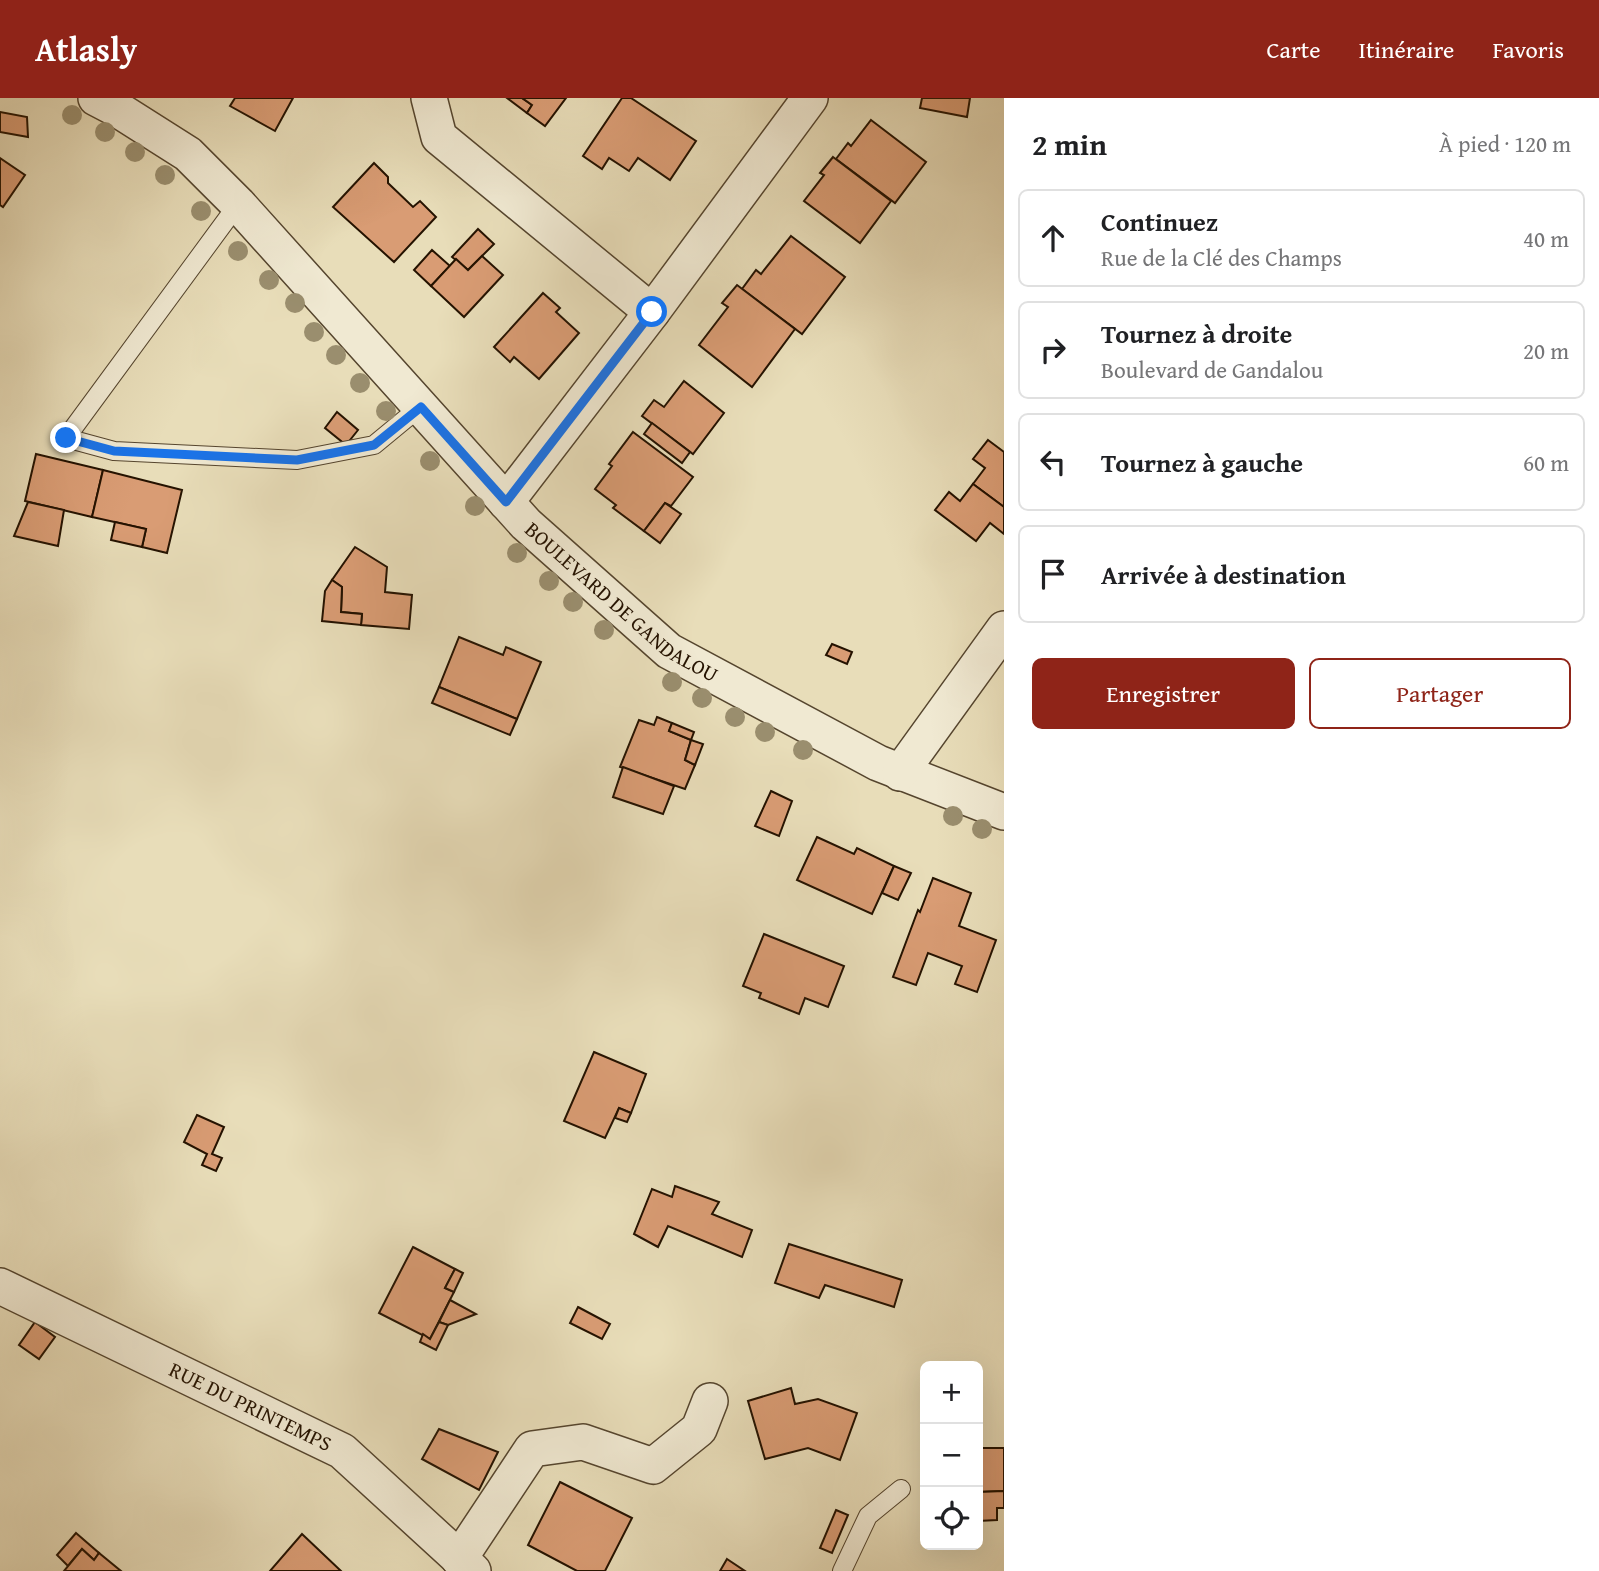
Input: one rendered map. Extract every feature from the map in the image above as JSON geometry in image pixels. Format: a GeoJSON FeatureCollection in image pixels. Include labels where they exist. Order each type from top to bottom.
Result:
{"type":"FeatureCollection","features":[{"type":"Feature","properties":{"kind":"street","name":"BOULEVARD DE GANDALOU"},"geometry":{"type":"LineString","coordinates":[[96,98],[188,154],[238,204],[526,524],[669,651],[900,773],[1004,812]]}},
{"type":"Feature","properties":{"kind":"street"},"geometry":{"type":"LineString","coordinates":[[429,98],[439,137],[652,312]]}},
{"type":"Feature","properties":{"kind":"street"},"geometry":{"type":"LineString","coordinates":[[506,502],[652,312],[810,98]]}},
{"type":"Feature","properties":{"kind":"street"},"geometry":{"type":"LineString","coordinates":[[900,773],[1004,629]]}},
{"type":"Feature","properties":{"kind":"street","name":"RUE DU PRINTEMPS"},"geometry":{"type":"LineString","coordinates":[[0,1286],[342,1451],[466,1565]]}},
{"type":"Feature","properties":{"kind":"street"},"geometry":{"type":"LineString","coordinates":[[466,1565],[532,1449],[583,1442],[653,1466],[699,1429],[710,1401]]}},
{"type":"Feature","properties":{"kind":"lane"},"geometry":{"type":"LineString","coordinates":[[238,204],[66,438],[114,451],[297,460],[374,445],[421,407]]}},
{"type":"Feature","properties":{"kind":"lane"},"geometry":{"type":"LineString","coordinates":[[842,1571],[868,1516],[901,1489]]}},
{"type":"Feature","properties":{"kind":"building"},"geometry":{"type":"Polygon","coordinates":[[[235,98],[293,98],[275,131],[230,106],[235,98]]]}},
{"type":"Feature","properties":{"kind":"building"},"geometry":{"type":"Polygon","coordinates":[[[507,98],[522,98],[532,105],[527,113],[507,98]]]}},
{"type":"Feature","properties":{"kind":"building"},"geometry":{"type":"Polygon","coordinates":[[[522,98],[566,98],[545,126],[527,113],[532,105],[522,98]]]}},
{"type":"Feature","properties":{"kind":"building"},"geometry":{"type":"Polygon","coordinates":[[[622,98],[631,98],[696,141],[670,180],[638,158],[629,171],[609,158],[602,169],[583,156],[622,98]]]}},
{"type":"Feature","properties":{"kind":"building"},"geometry":{"type":"Polygon","coordinates":[[[922,98],[970,98],[967,117],[920,108],[922,98]]]}},
{"type":"Feature","properties":{"kind":"building"},"geometry":{"type":"Polygon","coordinates":[[[0,112],[27,117],[28,137],[0,132],[0,112]]]}},
{"type":"Feature","properties":{"kind":"building"},"geometry":{"type":"Polygon","coordinates":[[[871,120],[926,162],[895,203],[836,159],[848,143],[851,146],[871,120]]]}},
{"type":"Feature","properties":{"kind":"building"},"geometry":{"type":"Polygon","coordinates":[[[833,157],[891,201],[860,243],[804,201],[824,175],[820,173],[833,157]]]}},
{"type":"Feature","properties":{"kind":"building"},"geometry":{"type":"Polygon","coordinates":[[[0,158],[25,175],[3,207],[0,205],[0,158]]]}},
{"type":"Feature","properties":{"kind":"building"},"geometry":{"type":"Polygon","coordinates":[[[374,163],[388,177],[388,183],[413,207],[420,201],[436,217],[394,262],[333,207],[374,163]]]}},
{"type":"Feature","properties":{"kind":"building"},"geometry":{"type":"Polygon","coordinates":[[[478,229],[494,244],[468,270],[452,257],[478,229]]]}},
{"type":"Feature","properties":{"kind":"building"},"geometry":{"type":"Polygon","coordinates":[[[791,236],[845,277],[802,334],[742,289],[756,270],[761,274],[791,236]]]}},
{"type":"Feature","properties":{"kind":"building"},"geometry":{"type":"Polygon","coordinates":[[[432,250],[450,266],[431,286],[414,270],[432,250]]]}},
{"type":"Feature","properties":{"kind":"building"},"geometry":{"type":"Polygon","coordinates":[[[482,256],[503,275],[464,317],[431,286],[456,259],[468,270],[482,256]]]}},
{"type":"Feature","properties":{"kind":"building"},"geometry":{"type":"Polygon","coordinates":[[[737,285],[795,329],[752,387],[699,345],[728,307],[722,303],[737,285]]]}},
{"type":"Feature","properties":{"kind":"building"},"geometry":{"type":"Polygon","coordinates":[[[543,293],[560,308],[556,312],[579,333],[539,379],[514,357],[510,362],[494,347],[543,293]]]}},
{"type":"Feature","properties":{"kind":"building"},"geometry":{"type":"Polygon","coordinates":[[[684,381],[724,413],[693,454],[642,416],[654,400],[664,407],[684,381]]]}},
{"type":"Feature","properties":{"kind":"building"},"geometry":{"type":"Polygon","coordinates":[[[337,412],[358,430],[346,445],[325,428],[337,412]]]}},
{"type":"Feature","properties":{"kind":"building"},"geometry":{"type":"Polygon","coordinates":[[[652,423],[690,452],[682,463],[644,434],[652,423]]]}},
{"type":"Feature","properties":{"kind":"building"},"geometry":{"type":"Polygon","coordinates":[[[633,432],[693,477],[671,506],[665,503],[644,531],[613,508],[616,505],[595,489],[612,466],[609,464],[633,432]]]}},
{"type":"Feature","properties":{"kind":"building"},"geometry":{"type":"Polygon","coordinates":[[[988,440],[1004,452],[1004,507],[973,484],[985,468],[973,459],[988,440]]]}},
{"type":"Feature","properties":{"kind":"building"},"geometry":{"type":"Polygon","coordinates":[[[36,454],[103,470],[92,517],[25,501],[36,454]]]}},
{"type":"Feature","properties":{"kind":"building"},"geometry":{"type":"Polygon","coordinates":[[[103,470],[182,490],[167,553],[142,547],[146,529],[92,517],[103,470]]]}},
{"type":"Feature","properties":{"kind":"building"},"geometry":{"type":"Polygon","coordinates":[[[973,484],[1004,507],[1004,534],[990,523],[976,541],[935,510],[949,492],[960,501],[973,484]]]}},
{"type":"Feature","properties":{"kind":"building"},"geometry":{"type":"Polygon","coordinates":[[[28,502],[64,510],[58,546],[14,536],[28,502]]]}},
{"type":"Feature","properties":{"kind":"building"},"geometry":{"type":"Polygon","coordinates":[[[665,503],[681,514],[660,543],[644,531],[665,503]]]}},
{"type":"Feature","properties":{"kind":"building"},"geometry":{"type":"Polygon","coordinates":[[[115,522],[146,529],[142,547],[111,540],[115,522]]]}},
{"type":"Feature","properties":{"kind":"building"},"geometry":{"type":"Polygon","coordinates":[[[355,547],[387,567],[385,592],[412,595],[409,629],[361,625],[362,614],[341,612],[342,587],[332,580],[355,547]]]}},
{"type":"Feature","properties":{"kind":"building"},"geometry":{"type":"Polygon","coordinates":[[[332,580],[342,587],[341,612],[362,614],[361,625],[322,621],[325,591],[332,580]]]}},
{"type":"Feature","properties":{"kind":"building"},"geometry":{"type":"Polygon","coordinates":[[[459,637],[503,655],[506,647],[541,662],[517,719],[439,687],[459,637]]]}},
{"type":"Feature","properties":{"kind":"building"},"geometry":{"type":"Polygon","coordinates":[[[832,644],[852,652],[847,664],[826,655],[832,644]]]}},
{"type":"Feature","properties":{"kind":"building"},"geometry":{"type":"Polygon","coordinates":[[[439,687],[517,719],[510,735],[432,703],[439,687]]]}},
{"type":"Feature","properties":{"kind":"building"},"geometry":{"type":"Polygon","coordinates":[[[657,717],[672,723],[669,731],[691,740],[685,760],[695,765],[685,789],[620,767],[639,720],[654,725],[657,717]]]}},
{"type":"Feature","properties":{"kind":"building"},"geometry":{"type":"Polygon","coordinates":[[[672,723],[694,732],[691,740],[669,731],[672,723]]]}},
{"type":"Feature","properties":{"kind":"building"},"geometry":{"type":"Polygon","coordinates":[[[691,740],[703,744],[695,765],[685,760],[691,740]]]}},
{"type":"Feature","properties":{"kind":"building"},"geometry":{"type":"Polygon","coordinates":[[[623,767],[674,786],[663,814],[613,797],[623,767]]]}},
{"type":"Feature","properties":{"kind":"building"},"geometry":{"type":"Polygon","coordinates":[[[771,791],[792,801],[779,836],[755,826],[771,791]]]}},
{"type":"Feature","properties":{"kind":"building"},"geometry":{"type":"Polygon","coordinates":[[[817,837],[854,854],[857,848],[894,866],[872,914],[797,880],[817,837]]]}},
{"type":"Feature","properties":{"kind":"building"},"geometry":{"type":"Polygon","coordinates":[[[894,866],[911,873],[898,900],[882,893],[894,866]]]}},
{"type":"Feature","properties":{"kind":"building"},"geometry":{"type":"Polygon","coordinates":[[[933,878],[971,893],[959,926],[996,940],[977,992],[955,984],[962,966],[928,953],[916,985],[893,977],[933,878]]]}},
{"type":"Feature","properties":{"kind":"building"},"geometry":{"type":"Polygon","coordinates":[[[764,934],[844,966],[828,1007],[805,998],[799,1014],[759,998],[761,993],[743,986],[764,934]]]}},
{"type":"Feature","properties":{"kind":"building"},"geometry":{"type":"Polygon","coordinates":[[[594,1052],[646,1074],[631,1113],[619,1108],[605,1138],[564,1121],[594,1052]]]}},
{"type":"Feature","properties":{"kind":"building"},"geometry":{"type":"Polygon","coordinates":[[[619,1108],[631,1113],[627,1122],[615,1118],[619,1108]]]}},
{"type":"Feature","properties":{"kind":"building"},"geometry":{"type":"Polygon","coordinates":[[[197,1115],[224,1127],[212,1154],[222,1158],[216,1171],[202,1165],[207,1154],[184,1142],[197,1115]]]}},
{"type":"Feature","properties":{"kind":"building"},"geometry":{"type":"Polygon","coordinates":[[[675,1186],[719,1202],[712,1214],[752,1230],[742,1257],[668,1226],[658,1247],[634,1234],[652,1189],[672,1197],[675,1186]]]}},
{"type":"Feature","properties":{"kind":"building"},"geometry":{"type":"Polygon","coordinates":[[[789,1244],[902,1280],[894,1307],[825,1285],[819,1298],[775,1283],[789,1244]]]}},
{"type":"Feature","properties":{"kind":"building"},"geometry":{"type":"Polygon","coordinates":[[[413,1247],[455,1269],[445,1288],[454,1292],[430,1339],[379,1313],[413,1247]]]}},
{"type":"Feature","properties":{"kind":"building"},"geometry":{"type":"Polygon","coordinates":[[[455,1269],[463,1273],[454,1292],[445,1288],[455,1269]]]}},
{"type":"Feature","properties":{"kind":"building"},"geometry":{"type":"Polygon","coordinates":[[[450,1300],[476,1314],[448,1325],[439,1322],[450,1300]]]}},
{"type":"Feature","properties":{"kind":"building"},"geometry":{"type":"Polygon","coordinates":[[[578,1307],[610,1324],[602,1339],[570,1323],[578,1307]]]}},
{"type":"Feature","properties":{"kind":"building"},"geometry":{"type":"Polygon","coordinates":[[[35,1322],[55,1337],[39,1359],[19,1345],[35,1322]]]}},
{"type":"Feature","properties":{"kind":"building"},"geometry":{"type":"Polygon","coordinates":[[[439,1322],[448,1325],[436,1350],[420,1342],[423,1334],[430,1339],[439,1322]]]}},
{"type":"Feature","properties":{"kind":"building"},"geometry":{"type":"Polygon","coordinates":[[[791,1388],[795,1404],[818,1399],[857,1413],[840,1460],[808,1448],[765,1459],[748,1401],[791,1388]]]}},
{"type":"Feature","properties":{"kind":"building"},"geometry":{"type":"Polygon","coordinates":[[[439,1429],[498,1452],[479,1490],[422,1459],[439,1429]]]}},
{"type":"Feature","properties":{"kind":"building"},"geometry":{"type":"Polygon","coordinates":[[[983,1448],[1004,1448],[1004,1491],[983,1492],[983,1448]]]}},
{"type":"Feature","properties":{"kind":"building"},"geometry":{"type":"Polygon","coordinates":[[[560,1482],[632,1518],[605,1571],[577,1571],[528,1545],[560,1482]]]}},
{"type":"Feature","properties":{"kind":"building"},"geometry":{"type":"Polygon","coordinates":[[[1004,1491],[1004,1508],[997,1508],[997,1520],[983,1521],[983,1492],[1004,1491]]]}},
{"type":"Feature","properties":{"kind":"building"},"geometry":{"type":"Polygon","coordinates":[[[836,1510],[848,1515],[832,1553],[820,1548],[836,1510]]]}},
{"type":"Feature","properties":{"kind":"building"},"geometry":{"type":"Polygon","coordinates":[[[76,1533],[99,1553],[94,1560],[82,1549],[68,1566],[57,1555],[76,1533]]]}},
{"type":"Feature","properties":{"kind":"building"},"geometry":{"type":"Polygon","coordinates":[[[302,1534],[341,1571],[270,1571],[302,1534]]]}},
{"type":"Feature","properties":{"kind":"building"},"geometry":{"type":"Polygon","coordinates":[[[82,1549],[94,1560],[99,1553],[121,1571],[64,1571],[82,1549]]]}},
{"type":"Feature","properties":{"kind":"building"},"geometry":{"type":"Polygon","coordinates":[[[727,1559],[745,1571],[720,1571],[727,1559]]]}},
{"type":"Feature","properties":{"kind":"route"},"geometry":{"type":"LineString","coordinates":[[66,438],[114,451],[297,460],[374,445],[421,407],[506,502],[652,312]]}}]}
